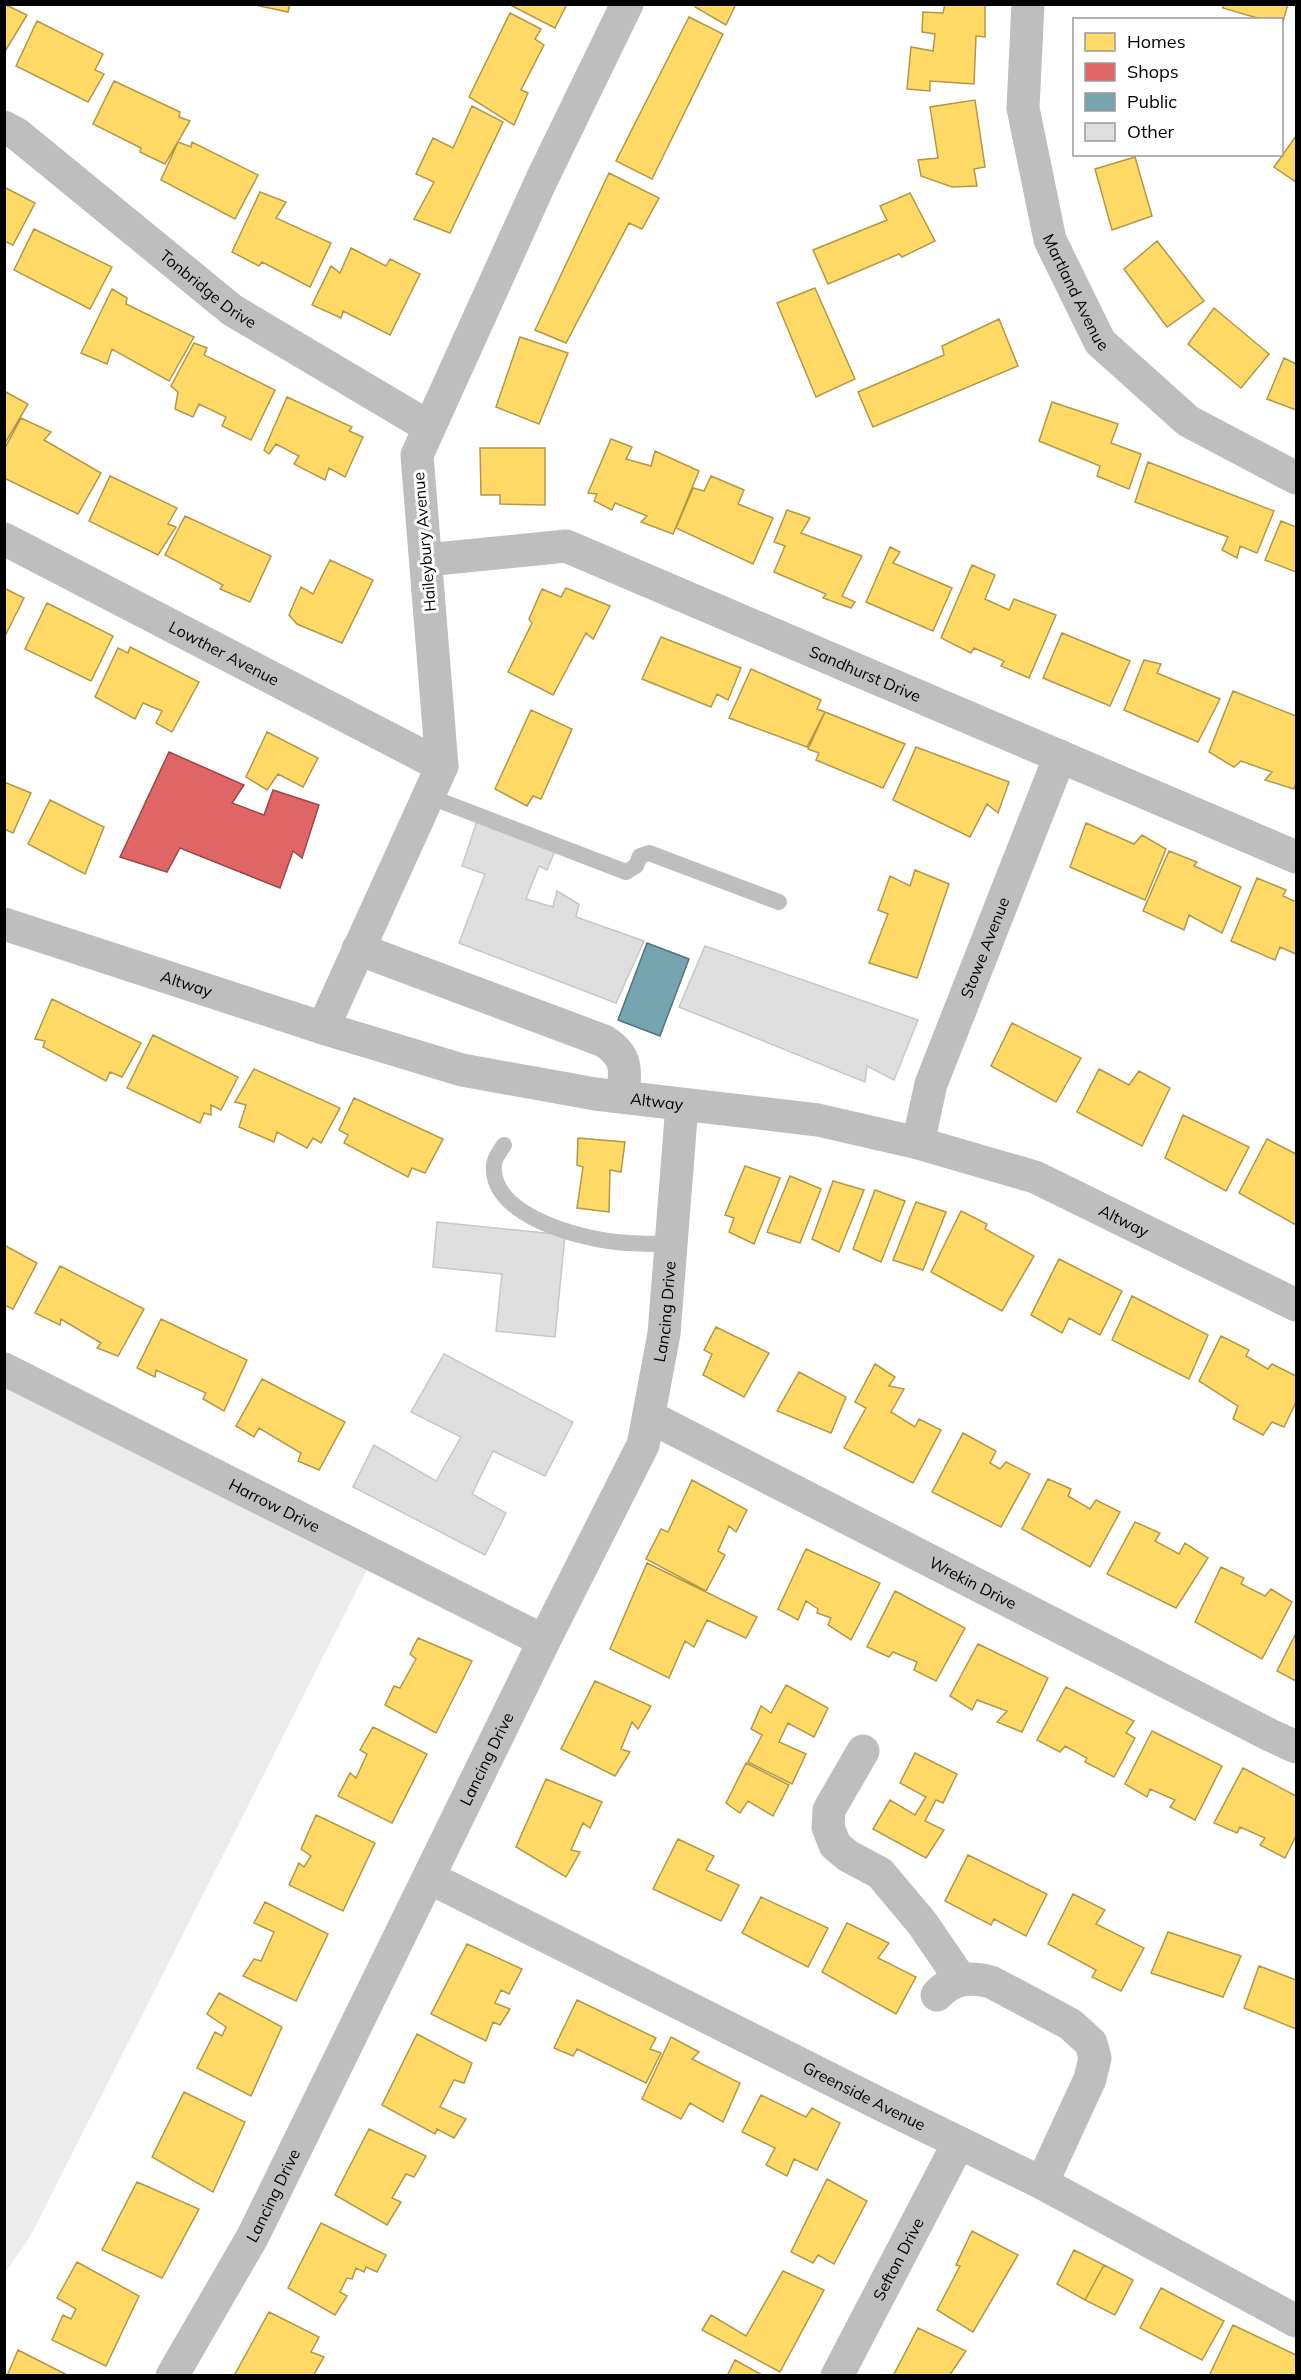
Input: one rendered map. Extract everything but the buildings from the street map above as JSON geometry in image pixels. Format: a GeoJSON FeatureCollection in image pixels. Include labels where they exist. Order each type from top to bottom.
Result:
{"type":"FeatureCollection","features":[{"type":"Feature","properties":{"kind":"street","name":"Haileybury Avenue"},"geometry":{"type":"LineString","coordinates":[[323,1028],[442,766],[417,455],[541,181],[627,4]]}},
{"type":"Feature","properties":{"kind":"street","name":"Martland Avenue"},"geometry":{"type":"LineString","coordinates":[[1028,4],[1023,108],[1050,240],[1100,342],[1188,421],[1296,478]]}},
{"type":"Feature","properties":{"kind":"street","name":"Tonbridge Drive"},"geometry":{"type":"LineString","coordinates":[[4,127],[17,134],[103,202],[232,310],[429,427]]}},
{"type":"Feature","properties":{"kind":"street","name":"Lowther Avenue"},"geometry":{"type":"LineString","coordinates":[[4,539],[442,766]]}},
{"type":"Feature","properties":{"kind":"street","name":"Sandhurst Drive"},"geometry":{"type":"LineString","coordinates":[[426,560],[567,546],[1296,856]]}},
{"type":"Feature","properties":{"kind":"street","name":"Stowe Avenue"},"geometry":{"type":"LineString","coordinates":[[918,1143],[931,1084],[1060,756]]}},
{"type":"Feature","properties":{"kind":"street","name":"Altway"},"geometry":{"type":"LineString","coordinates":[[4,924],[323,1028],[462,1070],[623,1097],[818,1120],[918,1143],[1035,1177],[1296,1305]]}},
{"type":"Feature","properties":{"kind":"street"},"geometry":{"type":"LineString","coordinates":[[358,949],[604,1041],[618,1050],[624,1064],[623,1097]]}},
{"type":"Feature","properties":{"kind":"street","name":"Lancing Drive"},"geometry":{"type":"LineString","coordinates":[[172,2376],[253,2236],[643,1444],[650,1417],[664,1334],[682,1105]]}},
{"type":"Feature","properties":{"kind":"street","name":"Harrow Drive"},"geometry":{"type":"LineString","coordinates":[[4,1369],[544,1641]]}},
{"type":"Feature","properties":{"kind":"street","name":"Wrekin Drive"},"geometry":{"type":"LineString","coordinates":[[650,1417],[1296,1747]]}},
{"type":"Feature","properties":{"kind":"street"},"geometry":{"type":"LineString","coordinates":[[863,1751],[829,1809],[828,1827],[835,1845],[848,1856],[880,1873],[922,1923],[949,1987],[977,1978],[991,1982],[1070,2024],[1090,2043],[1095,2058],[1089,2079],[1042,2182]]}},
{"type":"Feature","properties":{"kind":"street","name":"Greenside Avenue"},"geometry":{"type":"LineString","coordinates":[[430,1878],[958,2144],[1042,2182],[1296,2321]]}},
{"type":"Feature","properties":{"kind":"street","name":"Sefton Drive"},"geometry":{"type":"LineString","coordinates":[[837,2376],[958,2144]]}},
{"type":"Feature","properties":{"kind":"lane"},"geometry":{"type":"LineString","coordinates":[[428,796],[626,872],[636,866],[640,856],[649,854],[779,902]]}},
{"type":"Feature","properties":{"kind":"lane"},"geometry":{"type":"LineString","coordinates":[[504,1145],[494,1163],[495,1177],[511,1205],[544,1225],[614,1242],[671,1244]]}},
{"type":"Feature","properties":{"kind":"shaded area"},"geometry":{"type":"Polygon","coordinates":[[[5,1376],[369,1566],[31,2235],[5,2273],[5,1376]]]}}]}
